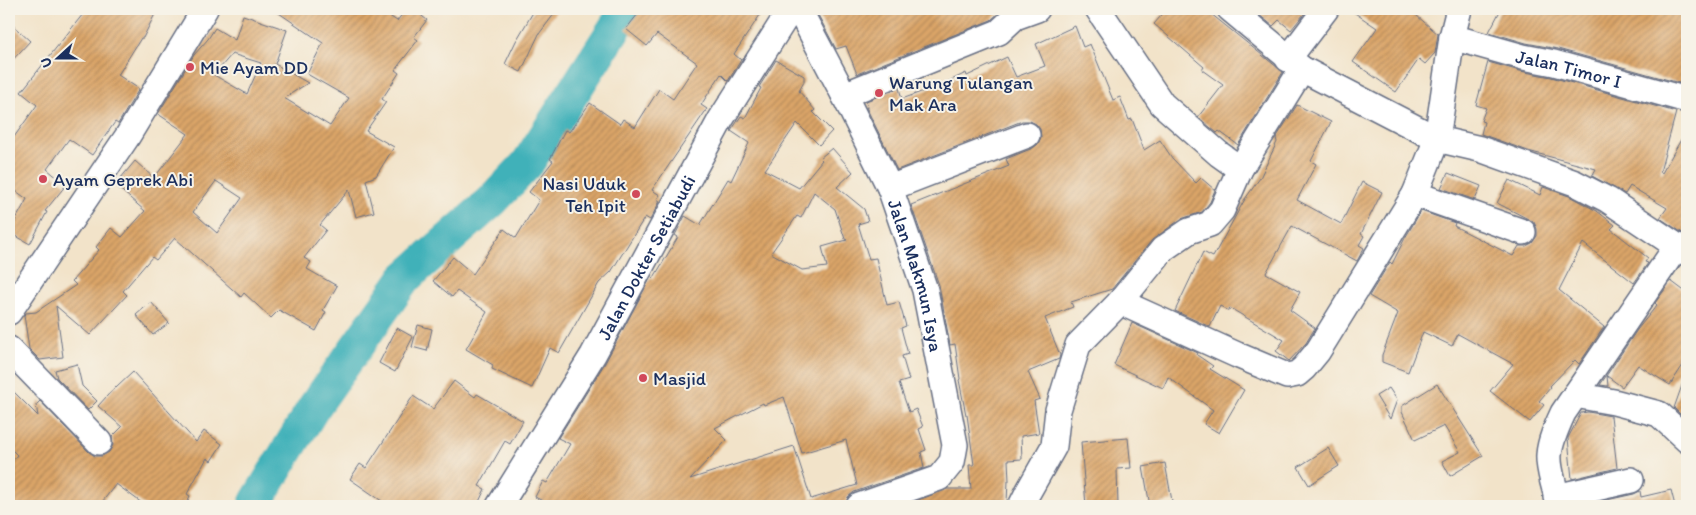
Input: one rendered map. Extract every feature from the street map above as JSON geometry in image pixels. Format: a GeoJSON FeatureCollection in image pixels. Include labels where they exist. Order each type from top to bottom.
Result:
{"type":"FeatureCollection","features":[{"type":"Feature","properties":{"kind":"street"},"geometry":{"type":"LineString","coordinates":[[9,312],[127,137],[205,9]]}},
{"type":"Feature","properties":{"kind":"street","name":"Jalan Makmun Isya"},"geometry":{"type":"LineString","coordinates":[[792,9],[803,17],[890,188],[925,290],[955,444],[952,462],[939,478],[859,506]]}},
{"type":"Feature","properties":{"kind":"street","name":"Jalan Dokter Setiabudi"},"geometry":{"type":"LineString","coordinates":[[499,506],[593,355],[721,119],[792,9]]}},
{"type":"Feature","properties":{"kind":"street"},"geometry":{"type":"LineString","coordinates":[[844,95],[999,32],[1015,17],[1037,9]]}},
{"type":"Feature","properties":{"kind":"street"},"geometry":{"type":"LineString","coordinates":[[1098,9],[1162,104],[1240,169]]}},
{"type":"Feature","properties":{"kind":"street"},"geometry":{"type":"LineString","coordinates":[[1230,9],[1295,64],[1437,139],[1480,149],[1575,183],[1608,200],[1682,250],[1563,413],[1549,457],[1559,502],[1632,480]]}},
{"type":"Feature","properties":{"kind":"street"},"geometry":{"type":"LineString","coordinates":[[1021,506],[1054,446],[1058,410],[1078,345],[1120,302],[1163,250],[1189,231],[1210,224],[1222,210],[1240,169],[1326,9]]}},
{"type":"Feature","properties":{"kind":"street"},"geometry":{"type":"LineString","coordinates":[[1120,302],[1237,356],[1287,376],[1297,374],[1304,368],[1318,352],[1415,194],[1437,139],[1452,37],[1459,9]]}},
{"type":"Feature","properties":{"kind":"street","name":"Jalan Timor I"},"geometry":{"type":"LineString","coordinates":[[1452,37],[1687,100]]}},
{"type":"Feature","properties":{"kind":"street"},"geometry":{"type":"LineString","coordinates":[[890,188],[1027,135]]}},
{"type":"Feature","properties":{"kind":"street"},"geometry":{"type":"LineString","coordinates":[[1415,194],[1523,232]]}},
{"type":"Feature","properties":{"kind":"street"},"geometry":{"type":"LineString","coordinates":[[9,349],[99,442]]}},
{"type":"Feature","properties":{"kind":"street"},"geometry":{"type":"LineString","coordinates":[[1575,395],[1614,402],[1660,414],[1687,440]]}},
{"type":"Feature","properties":{"kind":"building"},"geometry":{"type":"Polygon","coordinates":[[[87,9],[145,9],[155,14],[143,38],[141,38],[118,75],[139,89],[118,124],[115,122],[92,155],[69,139],[47,169],[66,185],[45,211],[47,212],[30,244],[9,232],[27,199],[9,186],[9,144],[37,105],[21,92],[87,9]]]}},
{"type":"Feature","properties":{"kind":"building"},"geometry":{"type":"Polygon","coordinates":[[[273,9],[379,9],[397,21],[406,9],[413,9],[427,20],[414,37],[418,40],[395,70],[399,73],[382,99],[386,102],[366,131],[394,147],[376,176],[366,180],[374,212],[356,217],[349,190],[320,225],[326,230],[304,258],[311,262],[307,269],[337,286],[323,310],[326,312],[316,331],[279,310],[271,318],[244,293],[241,297],[175,238],[156,260],[152,257],[123,291],[127,295],[90,335],[56,306],[63,357],[40,360],[29,349],[24,315],[36,312],[76,285],[72,281],[99,250],[96,247],[111,228],[122,237],[145,211],[115,185],[135,161],[154,178],[188,134],[158,114],[194,55],[215,28],[235,40],[243,15],[287,30],[275,64],[308,83],[284,98],[330,126],[349,98],[307,74],[323,43],[273,9]],[[232,54],[214,75],[247,94],[261,63],[232,54]],[[216,181],[193,212],[217,233],[242,198],[216,181]]]}},
{"type":"Feature","properties":{"kind":"building"},"geometry":{"type":"Polygon","coordinates":[[[535,9],[558,9],[539,34],[521,72],[505,64],[535,9]]]}},
{"type":"Feature","properties":{"kind":"building"},"geometry":{"type":"Polygon","coordinates":[[[642,9],[764,9],[734,54],[741,60],[728,81],[721,74],[701,105],[707,109],[652,190],[660,195],[657,199],[660,201],[650,220],[645,217],[611,272],[599,283],[559,353],[550,348],[532,388],[492,369],[493,365],[466,349],[487,312],[457,291],[452,297],[433,281],[453,257],[473,274],[504,229],[516,238],[539,200],[529,192],[553,161],[550,159],[565,130],[569,132],[590,103],[620,124],[623,119],[635,127],[659,89],[673,99],[697,63],[657,34],[647,46],[626,29],[642,9]]]}},
{"type":"Feature","properties":{"kind":"building"},"geometry":{"type":"Polygon","coordinates":[[[823,9],[1003,9],[991,20],[857,74],[846,46],[836,49],[817,13],[823,9]]]}},
{"type":"Feature","properties":{"kind":"building"},"geometry":{"type":"Polygon","coordinates":[[[1167,9],[1205,9],[1283,72],[1238,145],[1219,131],[1217,133],[1198,117],[1223,85],[1202,70],[1204,67],[1154,24],[1167,9]]]}},
{"type":"Feature","properties":{"kind":"building"},"geometry":{"type":"Polygon","coordinates":[[[1262,9],[1308,9],[1291,30],[1279,20],[1273,26],[1258,14],[1262,9]]]}},
{"type":"Feature","properties":{"kind":"building"},"geometry":{"type":"Polygon","coordinates":[[[1349,9],[1409,9],[1438,34],[1435,53],[1425,64],[1419,59],[1396,92],[1353,62],[1377,28],[1349,9]]]}},
{"type":"Feature","properties":{"kind":"building"},"geometry":{"type":"Polygon","coordinates":[[[1501,9],[1666,9],[1687,13],[1687,69],[1683,84],[1489,32],[1501,9]]]}},
{"type":"Feature","properties":{"kind":"building"},"geometry":{"type":"Polygon","coordinates":[[[9,22],[30,41],[9,64],[9,22]]]}},
{"type":"Feature","properties":{"kind":"building"},"geometry":{"type":"Polygon","coordinates":[[[1075,26],[1083,47],[1090,44],[1113,100],[1120,97],[1129,120],[1132,119],[1144,150],[1160,140],[1172,158],[1196,183],[1201,178],[1215,190],[1210,202],[1202,212],[1181,219],[1152,240],[1112,289],[1071,302],[1073,307],[1045,318],[1060,355],[1059,359],[1028,372],[1040,399],[1034,401],[1039,433],[1021,436],[1022,459],[1008,460],[1007,502],[992,501],[992,506],[902,506],[947,489],[971,489],[969,465],[974,465],[967,415],[959,380],[955,344],[950,345],[939,285],[911,205],[1009,166],[1006,159],[1033,148],[1038,144],[1041,137],[1040,129],[1036,124],[1030,121],[1022,121],[897,170],[866,107],[868,107],[866,101],[899,88],[902,99],[943,84],[966,73],[967,76],[1007,57],[1016,77],[1045,66],[1036,44],[1075,26]]]}},
{"type":"Feature","properties":{"kind":"building"},"geometry":{"type":"Polygon","coordinates":[[[776,60],[804,76],[804,82],[799,91],[815,110],[813,112],[832,131],[819,145],[797,123],[765,170],[799,188],[822,160],[820,158],[832,148],[853,172],[837,187],[864,209],[868,221],[858,224],[869,259],[876,258],[887,305],[899,302],[906,326],[901,328],[908,354],[902,356],[909,380],[899,383],[909,412],[916,409],[923,427],[919,429],[926,450],[921,452],[924,468],[854,492],[848,497],[845,506],[552,506],[535,497],[543,481],[547,483],[570,444],[558,438],[605,363],[651,277],[653,279],[678,237],[675,235],[685,216],[700,225],[728,179],[731,181],[749,143],[731,131],[741,116],[745,118],[761,88],[759,87],[776,60]],[[814,192],[801,218],[797,216],[771,253],[802,270],[827,267],[822,247],[847,240],[845,239],[835,209],[814,192]],[[784,397],[764,405],[763,403],[715,428],[727,440],[690,479],[794,446],[811,499],[857,485],[846,440],[802,453],[784,397]]]}},
{"type":"Feature","properties":{"kind":"building"},"geometry":{"type":"Polygon","coordinates":[[[1488,62],[1551,77],[1676,112],[1660,172],[1662,173],[1687,129],[1687,236],[1660,218],[1667,208],[1630,186],[1625,194],[1592,176],[1596,169],[1528,151],[1481,134],[1484,122],[1481,121],[1486,108],[1476,105],[1488,62]]]}},
{"type":"Feature","properties":{"kind":"building"},"geometry":{"type":"Polygon","coordinates":[[[1297,105],[1331,122],[1311,161],[1316,164],[1297,200],[1341,224],[1362,182],[1382,192],[1361,234],[1364,236],[1359,245],[1364,248],[1357,261],[1292,226],[1266,273],[1300,292],[1290,310],[1315,328],[1306,343],[1289,361],[1276,351],[1284,340],[1230,308],[1229,311],[1220,306],[1210,327],[1175,311],[1203,252],[1213,257],[1245,199],[1260,178],[1277,142],[1276,138],[1297,105]]]}},
{"type":"Feature","properties":{"kind":"building"},"geometry":{"type":"Polygon","coordinates":[[[1448,173],[1481,186],[1475,200],[1441,188],[1448,173]]]}},
{"type":"Feature","properties":{"kind":"building"},"geometry":{"type":"Polygon","coordinates":[[[1509,180],[1540,195],[1543,187],[1569,196],[1597,211],[1615,225],[1611,229],[1648,258],[1645,262],[1648,263],[1634,283],[1583,243],[1559,290],[1604,327],[1579,364],[1575,360],[1550,386],[1539,401],[1544,405],[1530,422],[1490,391],[1513,364],[1458,334],[1452,346],[1423,332],[1408,372],[1382,362],[1382,355],[1398,313],[1369,296],[1390,262],[1392,264],[1421,211],[1455,223],[1454,226],[1513,256],[1519,246],[1526,246],[1532,243],[1537,236],[1534,222],[1497,203],[1509,180]]]}},
{"type":"Feature","properties":{"kind":"building"},"geometry":{"type":"Polygon","coordinates":[[[1671,281],[1687,293],[1687,359],[1670,385],[1638,365],[1622,387],[1607,376],[1608,386],[1600,385],[1637,330],[1657,305],[1655,303],[1671,281]]]}},
{"type":"Feature","properties":{"kind":"building"},"geometry":{"type":"Polygon","coordinates":[[[151,302],[169,323],[153,335],[136,315],[151,302]]]}},
{"type":"Feature","properties":{"kind":"building"},"geometry":{"type":"Polygon","coordinates":[[[1132,323],[1198,353],[1197,355],[1213,366],[1210,369],[1244,390],[1219,433],[1204,424],[1213,410],[1168,377],[1163,388],[1114,365],[1132,323]]]}},
{"type":"Feature","properties":{"kind":"building"},"geometry":{"type":"Polygon","coordinates":[[[418,325],[432,329],[427,351],[412,347],[418,325]]]}},
{"type":"Feature","properties":{"kind":"building"},"geometry":{"type":"Polygon","coordinates":[[[397,328],[413,337],[395,372],[379,363],[397,328]]]}},
{"type":"Feature","properties":{"kind":"building"},"geometry":{"type":"Polygon","coordinates":[[[77,364],[82,386],[97,401],[88,410],[57,378],[55,370],[77,364]]]}},
{"type":"Feature","properties":{"kind":"building"},"geometry":{"type":"Polygon","coordinates":[[[133,372],[196,442],[204,431],[222,444],[211,461],[207,458],[187,494],[190,496],[185,506],[146,506],[116,484],[99,506],[14,506],[9,502],[9,465],[17,455],[9,447],[9,387],[38,416],[36,405],[40,401],[89,452],[95,456],[102,456],[109,452],[113,445],[112,437],[122,427],[98,406],[116,386],[133,372]]]}},
{"type":"Feature","properties":{"kind":"building"},"geometry":{"type":"Polygon","coordinates":[[[1685,377],[1687,377],[1687,421],[1674,408],[1685,377]]]}},
{"type":"Feature","properties":{"kind":"building"},"geometry":{"type":"Polygon","coordinates":[[[454,381],[475,397],[477,394],[523,421],[510,444],[505,441],[479,486],[485,489],[477,506],[389,506],[350,479],[360,464],[366,468],[413,396],[433,409],[454,381]]]}},
{"type":"Feature","properties":{"kind":"building"},"geometry":{"type":"Polygon","coordinates":[[[1437,384],[1483,456],[1450,476],[1442,461],[1460,452],[1444,426],[1415,440],[1402,412],[1402,406],[1437,384]]]}},
{"type":"Feature","properties":{"kind":"building"},"geometry":{"type":"Polygon","coordinates":[[[1389,388],[1397,400],[1390,419],[1376,396],[1389,388]]]}},
{"type":"Feature","properties":{"kind":"building"},"geometry":{"type":"Polygon","coordinates":[[[1588,412],[1611,416],[1617,468],[1572,479],[1568,438],[1581,413],[1588,412]]]}},
{"type":"Feature","properties":{"kind":"building"},"geometry":{"type":"Polygon","coordinates":[[[1128,438],[1131,468],[1117,469],[1118,506],[1086,506],[1081,442],[1128,438]]]}},
{"type":"Feature","properties":{"kind":"building"},"geometry":{"type":"Polygon","coordinates":[[[1328,448],[1339,466],[1309,485],[1298,467],[1328,448]]]}},
{"type":"Feature","properties":{"kind":"building"},"geometry":{"type":"Polygon","coordinates":[[[1165,463],[1172,501],[1150,506],[1143,467],[1165,463]]]}},
{"type":"Feature","properties":{"kind":"building"},"geometry":{"type":"Polygon","coordinates":[[[1671,490],[1675,506],[1580,506],[1640,491],[1641,497],[1671,490]]]}},
{"type":"Feature","properties":{"kind":"waterway"},"geometry":{"type":"LineString","coordinates":[[256,506],[256,502],[314,407],[405,278],[492,201],[527,164],[627,9]]}},
{"type":"Feature","properties":{"kind":"place","name":"Mie Ayam DD"},"geometry":{"type":"Point","coordinates":[190,67]}},
{"type":"Feature","properties":{"kind":"place","name":"Warung Tulangan Mak Ara"},"geometry":{"type":"Point","coordinates":[879,93]}},
{"type":"Feature","properties":{"kind":"place","name":"Ayam Geprek Abi"},"geometry":{"type":"Point","coordinates":[43,179]}},
{"type":"Feature","properties":{"kind":"place","name":"Nasi Uduk Teh Ipit"},"geometry":{"type":"Point","coordinates":[636,194]}},
{"type":"Feature","properties":{"kind":"place","name":"Masjid"},"geometry":{"type":"Point","coordinates":[643,378]}}]}
